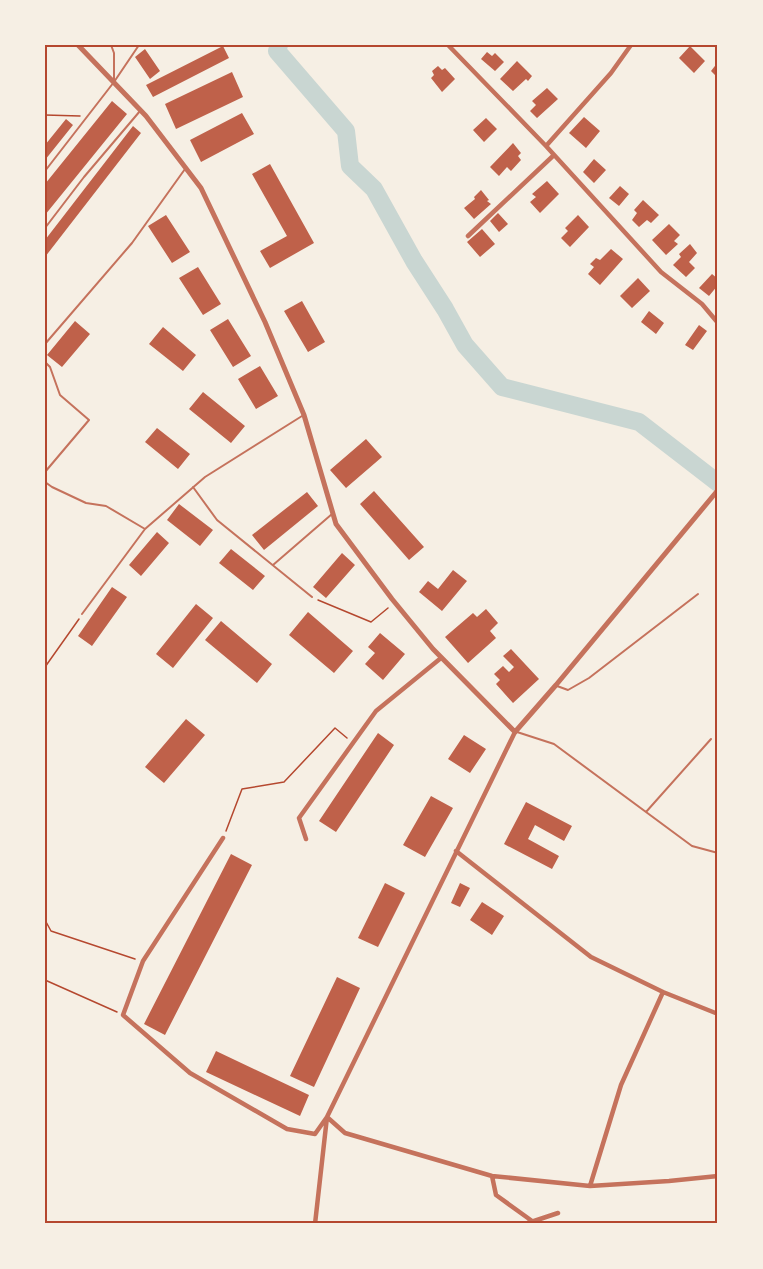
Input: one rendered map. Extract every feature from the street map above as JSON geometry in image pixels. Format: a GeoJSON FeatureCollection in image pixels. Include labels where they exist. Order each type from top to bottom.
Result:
{"type":"FeatureCollection","features":[{"type":"Feature","properties":{"kind":"street"},"geometry":{"type":"LineString","coordinates":[[78,45],[141,110],[201,188],[265,322],[304,415],[336,524],[421,636],[515,732]]}},
{"type":"Feature","properties":{"kind":"street"},"geometry":{"type":"LineString","coordinates":[[546,146],[611,73],[631,45]]}},
{"type":"Feature","properties":{"kind":"street"},"geometry":{"type":"LineString","coordinates":[[449,46],[546,146],[662,272],[702,304],[718,323]]}},
{"type":"Feature","properties":{"kind":"street"},"geometry":{"type":"LineString","coordinates":[[468,236],[554,155]]}},
{"type":"Feature","properties":{"kind":"street"},"geometry":{"type":"LineString","coordinates":[[224,838],[143,961],[123,1015],[190,1073],[287,1129],[315,1134],[327,1117],[515,732],[556,686],[716,492]]}},
{"type":"Feature","properties":{"kind":"street"},"geometry":{"type":"LineString","coordinates":[[306,839],[299,818],[376,711],[441,658]]}},
{"type":"Feature","properties":{"kind":"street"},"geometry":{"type":"LineString","coordinates":[[456,851],[591,957],[663,992],[718,1014]]}},
{"type":"Feature","properties":{"kind":"street"},"geometry":{"type":"LineString","coordinates":[[590,1186],[621,1085],[663,992]]}},
{"type":"Feature","properties":{"kind":"street"},"geometry":{"type":"LineString","coordinates":[[327,1117],[345,1133],[492,1176],[590,1186],[718,1176]]}},
{"type":"Feature","properties":{"kind":"street"},"geometry":{"type":"LineString","coordinates":[[315,1224],[327,1117]]}},
{"type":"Feature","properties":{"kind":"street"},"geometry":{"type":"LineString","coordinates":[[492,1176],[496,1194],[531,1221]]}},
{"type":"Feature","properties":{"kind":"street"},"geometry":{"type":"LineString","coordinates":[[525,1224],[558,1213]]}},
{"type":"Feature","properties":{"kind":"lane"},"geometry":{"type":"LineString","coordinates":[[111,45],[114,53],[114,82]]}},
{"type":"Feature","properties":{"kind":"lane"},"geometry":{"type":"LineString","coordinates":[[45,171],[114,82],[139,45]]}},
{"type":"Feature","properties":{"kind":"lane"},"geometry":{"type":"LineString","coordinates":[[45,228],[84,177],[141,110]]}},
{"type":"Feature","properties":{"kind":"lane"},"geometry":{"type":"LineString","coordinates":[[45,344],[132,243],[186,167]]}},
{"type":"Feature","properties":{"kind":"lane"},"geometry":{"type":"LineString","coordinates":[[45,362],[50,367],[60,395],[89,420],[45,472]]}},
{"type":"Feature","properties":{"kind":"lane"},"geometry":{"type":"LineString","coordinates":[[82,614],[145,529],[205,477],[304,415]]}},
{"type":"Feature","properties":{"kind":"lane"},"geometry":{"type":"LineString","coordinates":[[45,482],[86,503],[106,506],[145,529]]}},
{"type":"Feature","properties":{"kind":"lane"},"geometry":{"type":"LineString","coordinates":[[193,487],[217,520],[312,597]]}},
{"type":"Feature","properties":{"kind":"lane"},"geometry":{"type":"LineString","coordinates":[[273,565],[333,513]]}},
{"type":"Feature","properties":{"kind":"lane"},"geometry":{"type":"LineString","coordinates":[[556,686],[568,690],[589,678],[698,594]]}},
{"type":"Feature","properties":{"kind":"lane"},"geometry":{"type":"LineString","coordinates":[[515,732],[554,744],[692,846],[718,853]]}},
{"type":"Feature","properties":{"kind":"lane"},"geometry":{"type":"LineString","coordinates":[[646,812],[711,739]]}},
{"type":"Feature","properties":{"kind":"path"},"geometry":{"type":"LineString","coordinates":[[45,115],[88,116]]}},
{"type":"Feature","properties":{"kind":"path"},"geometry":{"type":"LineString","coordinates":[[312,597],[370,622],[395,602]]}},
{"type":"Feature","properties":{"kind":"path"},"geometry":{"type":"LineString","coordinates":[[45,667],[82,614]]}},
{"type":"Feature","properties":{"kind":"path"},"geometry":{"type":"LineString","coordinates":[[224,838],[242,789],[284,782],[335,728],[347,738]]}},
{"type":"Feature","properties":{"kind":"path"},"geometry":{"type":"LineString","coordinates":[[45,920],[51,931],[143,961]]}},
{"type":"Feature","properties":{"kind":"path"},"geometry":{"type":"LineString","coordinates":[[45,980],[123,1015]]}},
{"type":"Feature","properties":{"kind":"building"},"geometry":{"type":"Polygon","coordinates":[[[223,46],[229,58],[153,97],[146,85],[223,46]]]}},
{"type":"Feature","properties":{"kind":"building"},"geometry":{"type":"Polygon","coordinates":[[[690,46],[705,61],[694,73],[679,58],[690,46]]]}},
{"type":"Feature","properties":{"kind":"building"},"geometry":{"type":"Polygon","coordinates":[[[145,49],[160,71],[150,79],[135,57],[145,49]]]}},
{"type":"Feature","properties":{"kind":"building"},"geometry":{"type":"Polygon","coordinates":[[[487,52],[492,56],[495,53],[504,62],[495,71],[481,59],[487,52]]]}},
{"type":"Feature","properties":{"kind":"building"},"geometry":{"type":"Polygon","coordinates":[[[517,61],[532,76],[513,91],[500,79],[517,61]]]}},
{"type":"Feature","properties":{"kind":"building"},"geometry":{"type":"Polygon","coordinates":[[[718,62],[718,78],[711,71],[718,62]]]}},
{"type":"Feature","properties":{"kind":"building"},"geometry":{"type":"Polygon","coordinates":[[[438,66],[442,70],[445,68],[455,79],[442,92],[431,78],[434,75],[432,71],[438,66]]]}},
{"type":"Feature","properties":{"kind":"building"},"geometry":{"type":"Polygon","coordinates":[[[232,72],[243,97],[176,129],[165,104],[232,72]]]}},
{"type":"Feature","properties":{"kind":"building"},"geometry":{"type":"Polygon","coordinates":[[[547,88],[558,99],[537,118],[530,111],[536,105],[532,101],[547,88]]]}},
{"type":"Feature","properties":{"kind":"building"},"geometry":{"type":"Polygon","coordinates":[[[112,101],[127,114],[45,215],[45,184],[112,101]]]}},
{"type":"Feature","properties":{"kind":"building"},"geometry":{"type":"Polygon","coordinates":[[[242,113],[254,134],[201,162],[190,140],[242,113]]]}},
{"type":"Feature","properties":{"kind":"building"},"geometry":{"type":"Polygon","coordinates":[[[584,117],[600,131],[586,148],[569,133],[584,117]]]}},
{"type":"Feature","properties":{"kind":"building"},"geometry":{"type":"Polygon","coordinates":[[[486,118],[497,129],[484,142],[473,130],[486,118]]]}},
{"type":"Feature","properties":{"kind":"building"},"geometry":{"type":"Polygon","coordinates":[[[66,119],[73,125],[45,160],[45,145],[66,119]]]}},
{"type":"Feature","properties":{"kind":"building"},"geometry":{"type":"Polygon","coordinates":[[[133,126],[141,133],[45,257],[45,240],[133,126]]]}},
{"type":"Feature","properties":{"kind":"building"},"geometry":{"type":"Polygon","coordinates":[[[513,143],[521,153],[518,156],[521,160],[511,171],[507,167],[499,176],[490,167],[513,143]]]}},
{"type":"Feature","properties":{"kind":"building"},"geometry":{"type":"Polygon","coordinates":[[[594,159],[606,170],[594,183],[583,172],[594,159]]]}},
{"type":"Feature","properties":{"kind":"building"},"geometry":{"type":"Polygon","coordinates":[[[270,164],[314,243],[270,268],[260,251],[287,236],[252,174],[270,164]]]}},
{"type":"Feature","properties":{"kind":"building"},"geometry":{"type":"Polygon","coordinates":[[[547,181],[559,194],[540,213],[530,202],[536,197],[532,194],[547,181]]]}},
{"type":"Feature","properties":{"kind":"building"},"geometry":{"type":"Polygon","coordinates":[[[620,186],[629,194],[619,206],[609,198],[620,186]]]}},
{"type":"Feature","properties":{"kind":"building"},"geometry":{"type":"Polygon","coordinates":[[[481,190],[491,204],[474,219],[464,208],[475,199],[474,197],[481,190]]]}},
{"type":"Feature","properties":{"kind":"building"},"geometry":{"type":"Polygon","coordinates":[[[643,200],[659,215],[651,223],[647,220],[639,227],[632,220],[637,213],[634,210],[643,200]]]}},
{"type":"Feature","properties":{"kind":"building"},"geometry":{"type":"Polygon","coordinates":[[[498,213],[508,224],[499,232],[490,221],[498,213]]]}},
{"type":"Feature","properties":{"kind":"building"},"geometry":{"type":"Polygon","coordinates":[[[166,215],[190,252],[172,263],[148,226],[166,215]]]}},
{"type":"Feature","properties":{"kind":"building"},"geometry":{"type":"Polygon","coordinates":[[[578,215],[589,227],[570,247],[561,238],[568,231],[565,228],[578,215]]]}},
{"type":"Feature","properties":{"kind":"building"},"geometry":{"type":"Polygon","coordinates":[[[669,224],[680,235],[674,241],[678,244],[666,255],[652,240],[669,224]]]}},
{"type":"Feature","properties":{"kind":"building"},"geometry":{"type":"Polygon","coordinates":[[[482,229],[495,244],[480,257],[467,242],[482,229]]]}},
{"type":"Feature","properties":{"kind":"building"},"geometry":{"type":"Polygon","coordinates":[[[690,244],[697,253],[689,262],[695,268],[686,277],[673,265],[681,257],[679,254],[690,244]]]}},
{"type":"Feature","properties":{"kind":"building"},"geometry":{"type":"Polygon","coordinates":[[[611,249],[623,259],[600,285],[588,274],[594,267],[590,264],[596,258],[600,260],[611,249]]]}},
{"type":"Feature","properties":{"kind":"building"},"geometry":{"type":"Polygon","coordinates":[[[198,267],[221,304],[203,315],[179,278],[198,267]]]}},
{"type":"Feature","properties":{"kind":"building"},"geometry":{"type":"Polygon","coordinates":[[[712,274],[718,279],[718,285],[709,296],[699,288],[712,274]]]}},
{"type":"Feature","properties":{"kind":"building"},"geometry":{"type":"Polygon","coordinates":[[[638,278],[650,291],[632,308],[620,296],[638,278]]]}},
{"type":"Feature","properties":{"kind":"building"},"geometry":{"type":"Polygon","coordinates":[[[302,301],[325,342],[308,352],[284,311],[302,301]]]}},
{"type":"Feature","properties":{"kind":"building"},"geometry":{"type":"Polygon","coordinates":[[[649,311],[664,323],[656,334],[641,322],[649,311]]]}},
{"type":"Feature","properties":{"kind":"building"},"geometry":{"type":"Polygon","coordinates":[[[228,319],[251,356],[233,367],[210,330],[228,319]]]}},
{"type":"Feature","properties":{"kind":"building"},"geometry":{"type":"Polygon","coordinates":[[[75,321],[90,334],[62,367],[47,355],[75,321]]]}},
{"type":"Feature","properties":{"kind":"building"},"geometry":{"type":"Polygon","coordinates":[[[699,325],[707,331],[693,350],[685,345],[699,325]]]}},
{"type":"Feature","properties":{"kind":"building"},"geometry":{"type":"Polygon","coordinates":[[[163,327],[196,355],[183,371],[149,344],[163,327]]]}},
{"type":"Feature","properties":{"kind":"building"},"geometry":{"type":"Polygon","coordinates":[[[260,366],[278,396],[256,409],[238,379],[260,366]]]}},
{"type":"Feature","properties":{"kind":"building"},"geometry":{"type":"Polygon","coordinates":[[[203,392],[245,426],[231,443],[189,409],[203,392]]]}},
{"type":"Feature","properties":{"kind":"building"},"geometry":{"type":"Polygon","coordinates":[[[157,428],[190,454],[178,469],[145,442],[157,428]]]}},
{"type":"Feature","properties":{"kind":"building"},"geometry":{"type":"Polygon","coordinates":[[[366,439],[382,457],[346,488],[330,470],[366,439]]]}},
{"type":"Feature","properties":{"kind":"building"},"geometry":{"type":"Polygon","coordinates":[[[374,491],[424,547],[409,560],[360,504],[374,491]]]}},
{"type":"Feature","properties":{"kind":"building"},"geometry":{"type":"Polygon","coordinates":[[[307,492],[318,506],[264,550],[252,535],[307,492]]]}},
{"type":"Feature","properties":{"kind":"building"},"geometry":{"type":"Polygon","coordinates":[[[179,504],[213,530],[200,546],[167,520],[179,504]]]}},
{"type":"Feature","properties":{"kind":"building"},"geometry":{"type":"Polygon","coordinates":[[[157,532],[169,543],[141,576],[129,565],[157,532]]]}},
{"type":"Feature","properties":{"kind":"building"},"geometry":{"type":"Polygon","coordinates":[[[231,549],[265,576],[253,590],[219,563],[231,549]]]}},
{"type":"Feature","properties":{"kind":"building"},"geometry":{"type":"Polygon","coordinates":[[[342,553],[355,565],[326,598],[313,587],[342,553]]]}},
{"type":"Feature","properties":{"kind":"building"},"geometry":{"type":"Polygon","coordinates":[[[453,570],[467,581],[442,611],[419,592],[428,581],[438,589],[453,570]]]}},
{"type":"Feature","properties":{"kind":"building"},"geometry":{"type":"Polygon","coordinates":[[[112,587],[127,597],[92,646],[78,636],[112,587]]]}},
{"type":"Feature","properties":{"kind":"building"},"geometry":{"type":"Polygon","coordinates":[[[196,604],[213,618],[173,668],[156,654],[196,604]]]}},
{"type":"Feature","properties":{"kind":"building"},"geometry":{"type":"Polygon","coordinates":[[[486,609],[498,623],[490,631],[496,638],[468,663],[445,637],[473,613],[477,617],[486,609]]]}},
{"type":"Feature","properties":{"kind":"building"},"geometry":{"type":"Polygon","coordinates":[[[308,612],[353,651],[334,673],[289,635],[308,612]]]}},
{"type":"Feature","properties":{"kind":"building"},"geometry":{"type":"Polygon","coordinates":[[[221,621],[272,664],[257,683],[205,640],[221,621]]]}},
{"type":"Feature","properties":{"kind":"building"},"geometry":{"type":"Polygon","coordinates":[[[380,633],[405,654],[383,680],[365,664],[375,653],[368,647],[380,633]]]}},
{"type":"Feature","properties":{"kind":"building"},"geometry":{"type":"Polygon","coordinates":[[[511,649],[539,679],[513,703],[496,684],[500,680],[494,674],[503,666],[509,672],[514,667],[503,656],[511,649]]]}},
{"type":"Feature","properties":{"kind":"building"},"geometry":{"type":"Polygon","coordinates":[[[186,719],[205,735],[164,783],[145,767],[186,719]]]}},
{"type":"Feature","properties":{"kind":"building"},"geometry":{"type":"Polygon","coordinates":[[[378,733],[394,745],[336,832],[319,821],[378,733]]]}},
{"type":"Feature","properties":{"kind":"building"},"geometry":{"type":"Polygon","coordinates":[[[464,735],[486,749],[470,773],[448,759],[464,735]]]}},
{"type":"Feature","properties":{"kind":"building"},"geometry":{"type":"Polygon","coordinates":[[[431,796],[453,808],[425,857],[403,845],[431,796]]]}},
{"type":"Feature","properties":{"kind":"building"},"geometry":{"type":"Polygon","coordinates":[[[526,802],[572,826],[564,841],[535,825],[528,839],[559,856],[552,869],[504,844],[526,802]]]}},
{"type":"Feature","properties":{"kind":"building"},"geometry":{"type":"Polygon","coordinates":[[[231,854],[252,865],[165,1035],[144,1024],[231,854]]]}},
{"type":"Feature","properties":{"kind":"building"},"geometry":{"type":"Polygon","coordinates":[[[385,883],[405,893],[378,947],[358,938],[385,883]]]}},
{"type":"Feature","properties":{"kind":"building"},"geometry":{"type":"Polygon","coordinates":[[[460,883],[470,888],[460,907],[451,903],[460,883]]]}},
{"type":"Feature","properties":{"kind":"building"},"geometry":{"type":"Polygon","coordinates":[[[482,902],[504,916],[492,935],[470,920],[482,902]]]}},
{"type":"Feature","properties":{"kind":"building"},"geometry":{"type":"Polygon","coordinates":[[[337,977],[360,988],[314,1087],[290,1076],[337,977]]]}},
{"type":"Feature","properties":{"kind":"building"},"geometry":{"type":"Polygon","coordinates":[[[216,1051],[309,1095],[300,1116],[206,1072],[216,1051]]]}},
{"type":"Feature","properties":{"kind":"waterway"},"geometry":{"type":"LineString","coordinates":[[279,45],[277,51],[346,131],[350,166],[374,189],[465,345],[502,387],[639,422],[718,483]]}}]}
